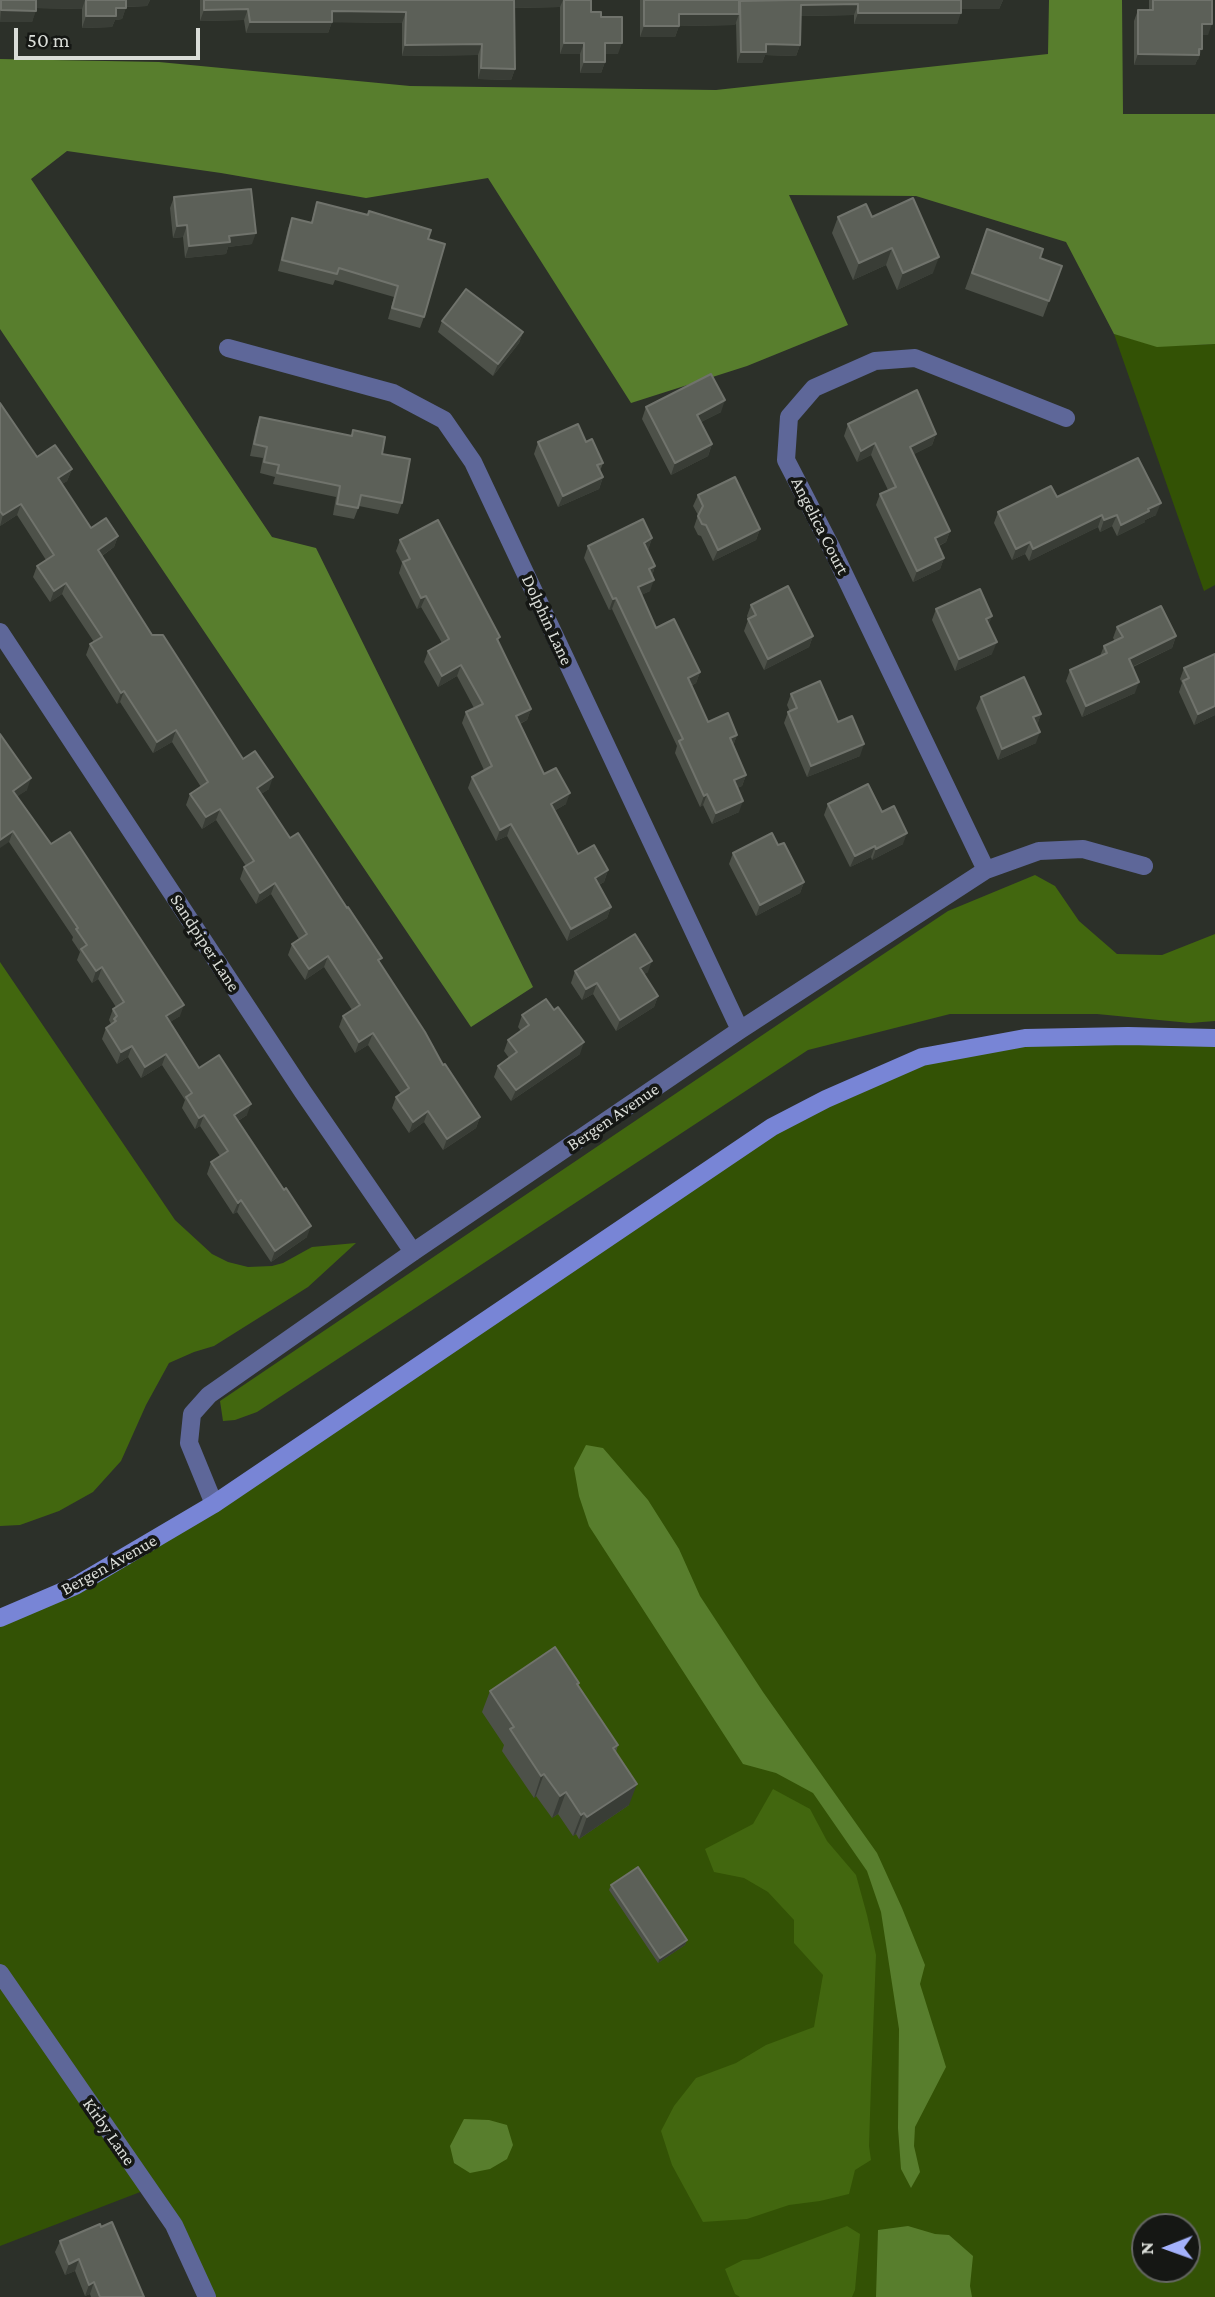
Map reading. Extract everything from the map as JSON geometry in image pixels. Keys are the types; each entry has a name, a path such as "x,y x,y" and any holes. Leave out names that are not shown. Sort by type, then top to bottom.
{"main road":[{"name":"Bergen Avenue","path":"0,1618 75,1586 214,1504 772,1127 826,1099 922,1057 1025,1038 1215,1038"}],"street":[{"name":"Dolphin Lane","path":"228,348 393,393 444,420 473,462 740,1030"},
{"name":"Angelica Court","path":"986,870 831,547 786,460 789,417 814,388 875,361 915,358 1066,418"},
{"name":"Sandpiper Lane","path":"0,632 413,1252"},
{"name":"Bergen Avenue","path":"214,1504 189,1443 192,1414 209,1395 413,1252 740,1030 986,870 1039,851 1083,849 1144,866"},
{"name":"Kirby Lane","path":"0,1973 173,2225 207,2297"}],"shaded area":[{"path":"1049,0 1122,0 1123,114 1215,114 1215,344 1157,347 1114,334 1066,242 916,196 789,195 848,325 747,366 631,403 488,178 366,198 221,173 67,151 31,179 272,537 316,548 533,987 471,1027 0,329 0,59 159,62 410,86 716,90 1048,54"},
{"path":"1114,334 1157,346 1215,344 1215,585 1204,591"},
{"path":"1035,875 1055,886 1079,921 1117,954 1162,955 1215,934 1215,1021 1190,1023 1097,1014 950,1014 808,1050 257,1412 235,1420 223,1421 220,1401 801,1009 948,911"},
{"path":"0,962 175,1220 212,1254 248,1267 272,1266 312,1247 356,1243 308,1287 214,1346 169,1363 146,1405 121,1461 93,1492 59,1511 20,1525 0,1526"},
{"path":"1025,1038 1215,1038 1215,2297 207,2297 148,2189 0,2246 0,1618 75,1586 772,1127 922,1057"},
{"path":"586,1445 603,1448 648,1500 679,1549 700,1596 763,1692 877,1853 902,1908 925,1965 920,1984 946,2067 915,2127 914,2146 920,2172 911,2188 901,2169 898,2128 899,2029 881,1912 867,1871 813,1793 776,1773 743,1764 589,1526 579,1496 574,1468"},
{"path":"773,1789 810,1809 827,1841 856,1875 867,1915 876,1955 869,2146 871,2160 855,2170 849,2194 789,2205 747,2219 703,2222 672,2165 661,2131 674,2106 696,2078 736,2063 766,2045 814,2027 823,1975 794,1943 794,1920 768,1892 744,1878 714,1872 705,1849 753,1824"},
{"path":"464,2119 489,2120 507,2125 513,2145 507,2159 490,2169 470,2173 454,2163 450,2146"},
{"path":"847,2226 860,2234 852,2297 740,2297 735,2294 725,2269 743,2260 759,2259"},
{"path":"908,2226 949,2235 973,2256 970,2286 972,2297 876,2297 878,2230"}],"building":[{"path":"1,0 36,0 36,11 1,10"},
{"path":"86,0 126,0 126,8 116,8 116,16 86,16"},
{"path":"204,0 514,0 515,69 481,68 482,44 405,45 406,12 332,11 332,22 250,22 248,9 204,10"},
{"path":"564,0 591,0 591,12 601,12 601,17 622,17 622,43 605,43 605,62 584,62 584,43 564,43"},
{"path":"644,0 739,0 739,14 679,14 679,26 644,26"},
{"path":"961,0 961,13 858,13 858,4 801,5 800,45 766,44 766,52 741,52 740,1"},
{"path":"1153,0 1212,0 1212,24 1202,24 1202,49 1199,49 1199,55 1138,54 1138,10 1153,10"},
{"path":"251,189 256,233 229,236 230,242 189,246 187,225 177,226 174,197"},
{"path":"913,198 939,257 903,273 892,248 859,263 838,217 866,204 872,217"},
{"path":"317,202 368,215 369,211 431,230 428,239 445,244 424,317 392,308 398,286 339,268 337,274 282,260 292,218 312,223"},
{"path":"987,229 1043,249 1040,258 1062,266 1049,301 972,273"},
{"path":"466,289 523,332 498,364 442,321"},
{"path":"711,374 725,400 697,415 712,444 675,463 646,407"},
{"path":"917,390 936,434 910,447 950,531 935,538 944,558 917,571 880,494 896,487 875,443 861,451 848,424"},
{"path":"0,403 37,457 55,445 72,469 58,478 91,528 106,518 118,536 98,550 152,635 163,635 243,759 255,751 273,777 257,788 290,838 298,833 382,958 378,960 443,1065 445,1064 480,1117 447,1139 428,1111 413,1122 396,1097 409,1088 373,1033 359,1042 343,1016 360,1005 328,956 309,969 292,944 307,934 275,883 260,893 244,867 254,861 220,809 206,817 190,794 208,782 176,730 157,742 124,691 121,693 90,644 102,637 66,583 54,591 37,566 54,555 21,504 3,515 0,511"},
{"path":"260,417 352,436 353,430 385,437 382,454 410,459 402,503 361,495 358,508 337,504 340,486 277,473 279,465 264,462 267,447 254,444"},
{"path":"578,424 586,442 592,439 603,463 597,465 603,477 563,496 538,442"},
{"path":"1138,458 1161,503 1121,525 1117,515 1104,520 1102,515 1033,549 1030,542 1016,549 998,512 1051,486 1057,497"},
{"path":"735,477 760,529 718,550 706,525 702,524 698,516 703,506 698,495"},
{"path":"643,519 652,538 644,543 655,566 649,569 654,580 638,587 656,628 674,619 700,672 688,678 708,722 728,713 737,735 730,738 746,775 734,780 743,801 716,813 707,794 704,796 679,741 683,739 616,598 613,599 588,546"},
{"path":"438,520 500,637 497,639 531,709 516,716 544,774 556,768 570,793 551,804 578,854 594,845 608,870 595,878 611,907 571,929 511,824 500,830 472,777 492,766 466,712 483,704 461,665 442,676 428,651 449,639 426,596 421,598 403,562 410,559 400,540"},
{"path":"788,586 813,636 768,659 748,619 756,615 751,605"},
{"path":"980,589 992,616 986,619 997,642 959,659 936,609"},
{"path":"1161,606 1176,636 1129,659 1139,682 1086,706 1070,670 1107,653 1104,646 1123,637 1117,627"},
{"path":"1215,654 1215,706 1198,714 1183,681 1189,678 1184,668"},
{"path":"1024,677 1041,714 1033,717 1040,732 1002,749 981,697"},
{"path":"820,681 838,722 852,716 864,744 811,766 788,712 797,708 791,694"},
{"path":"0,734 31,778 13,791 51,844 70,832 184,1005 166,1016 199,1068 219,1055 251,1104 234,1115 311,1226 275,1251 241,1200 238,1203 211,1162 228,1151 204,1115 199,1118 186,1097 192,1093 166,1054 145,1067 132,1046 121,1052 106,1028 116,1021 114,1019 117,1016 113,1009 124,1002 102,967 96,971 81,949 87,945 76,929 78,928 13,831 0,840"},
{"path":"868,784 882,812 894,806 907,833 855,856 828,804"},
{"path":"772,833 778,845 784,843 804,882 760,905 733,853"},
{"path":"635,934 652,961 640,968 658,996 620,1020 597,983 586,989 575,971"},
{"path":"546,999 554,1010 558,1007 584,1042 516,1090 498,1066 517,1052 508,1040 529,1025 522,1015"},
{"path":"555,1647 618,1745 613,1748 637,1784 587,1817 584,1813 581,1815 566,1792 560,1796 544,1774 541,1776 510,1729 514,1727 490,1691"},
{"path":"638,1867 687,1940 660,1958 611,1885"},
{"path":"112,2222 144,2297 100,2297 94,2282 89,2285 79,2259 69,2264 60,2241 100,2224 101,2227"}]}
